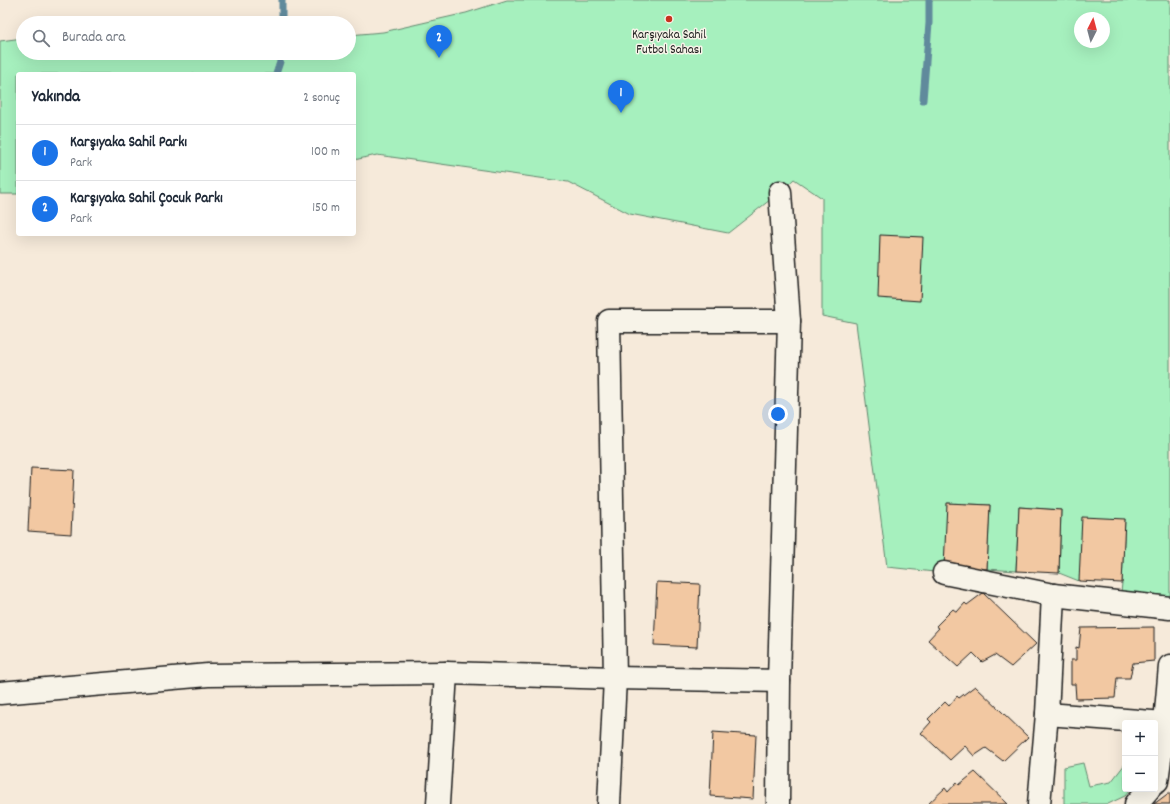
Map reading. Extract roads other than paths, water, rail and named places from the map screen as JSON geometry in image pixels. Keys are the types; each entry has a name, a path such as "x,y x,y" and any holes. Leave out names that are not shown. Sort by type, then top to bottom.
{"street":[{"path":"778,804 779,681 789,321 780,192"},
{"path":"609,804 615,678 609,321 789,321"},
{"path":"944,573 1053,595 1170,608"},
{"path":"1039,804 1053,595"},
{"path":"1158,773 1165,723 1170,666"},
{"path":"0,693 208,675 446,673 779,681"},
{"path":"438,804 446,673"},
{"path":"1046,714 1165,723"},
{"path":"1136,804 1146,792"}],"waterway":[{"path":"282,0 282,16"},
{"path":"923,100 929,23 929,0"},
{"path":"277,72 280,62"}],"place":[{"name":"Karşıyaka Sahil Futbol Sahası","path":"669,19"},
{"name":"Karşıyaka Sahil Çocuk Parkı","path":"439,58"},
{"name":"Karşıyaka Sahil Parkı","path":"621,113"}]}
